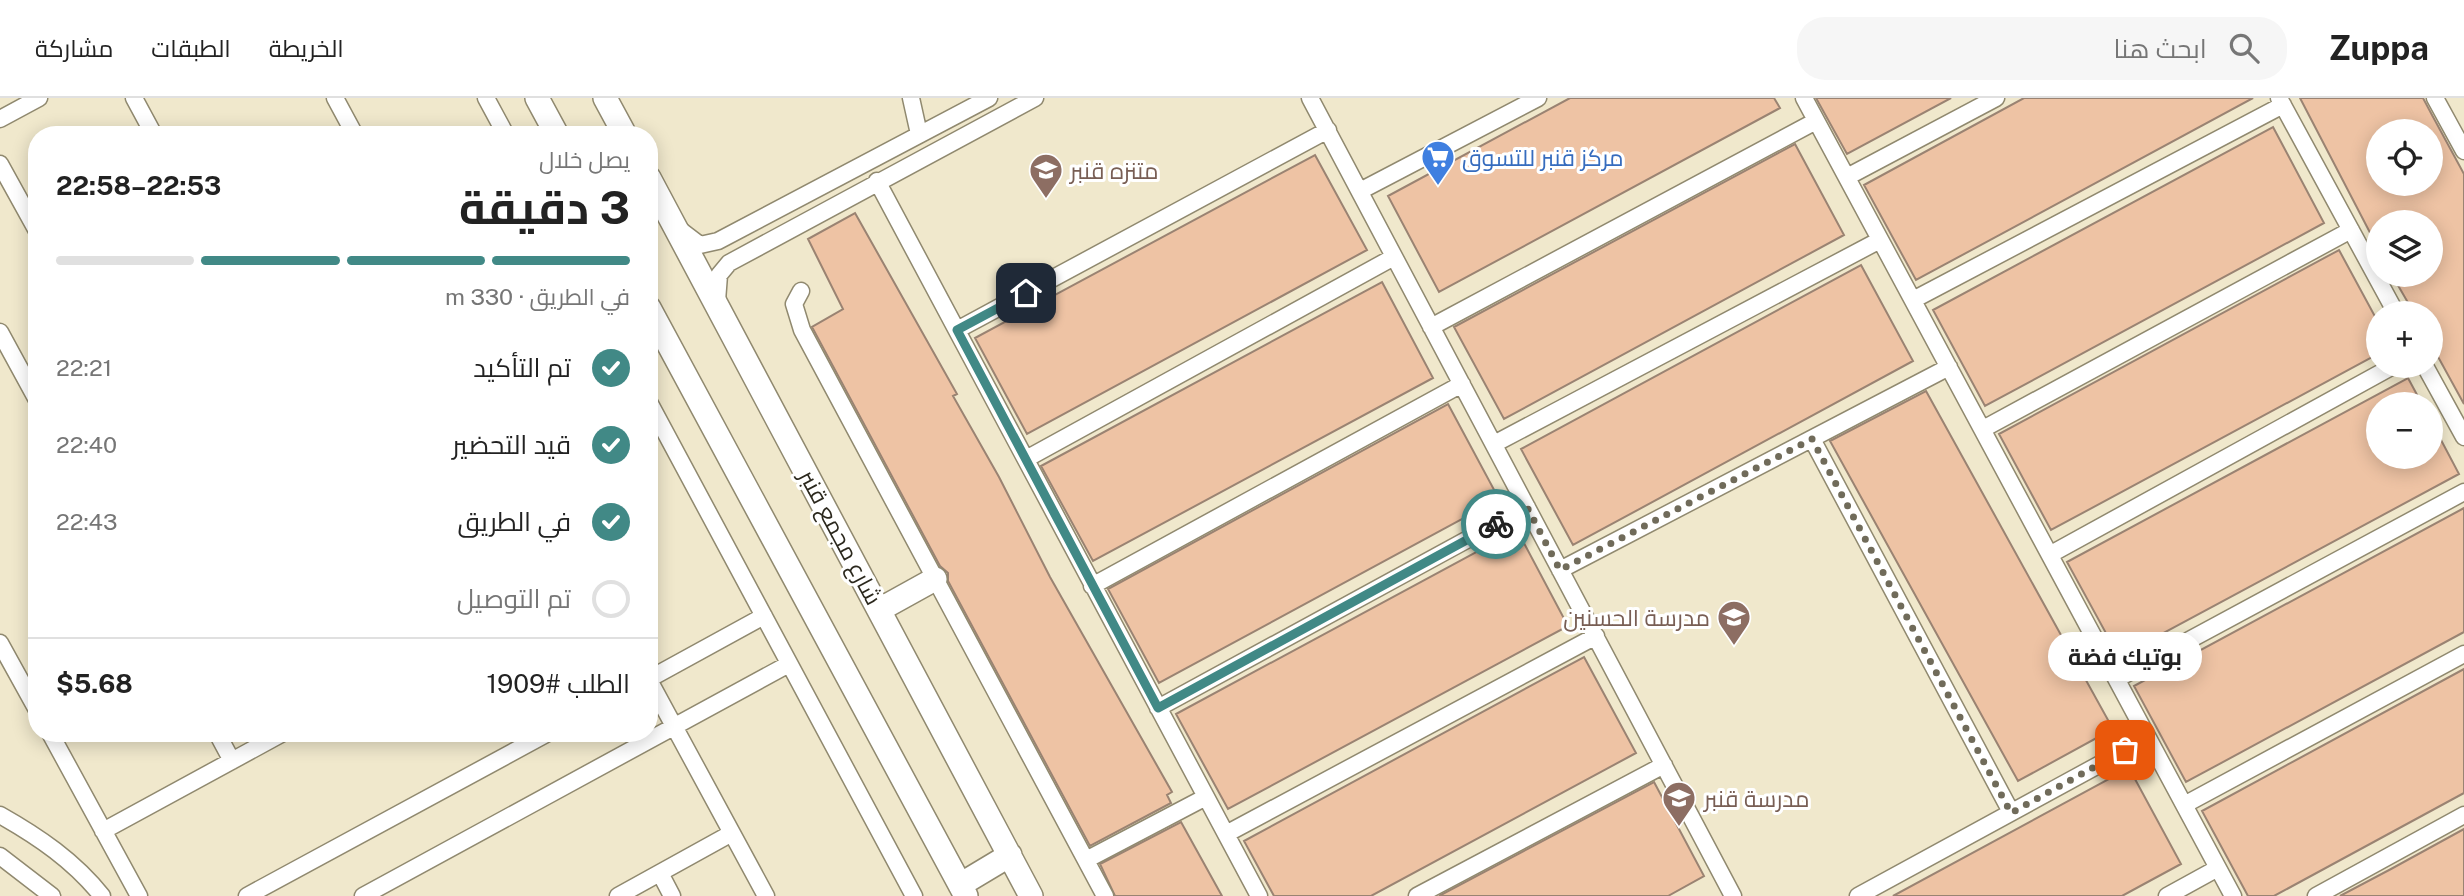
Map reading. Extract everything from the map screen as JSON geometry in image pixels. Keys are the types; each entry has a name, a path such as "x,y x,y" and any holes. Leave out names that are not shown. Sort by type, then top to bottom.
{"main road":[{"path":"537,98 552,126"},
{"path":"605,98 620,126"},
{"name":"شارع مجمع قنبر","path":"658,194 1031,896"},
{"path":"658,325 963,891 1010,855"},
{"path":"879,610 935,579"}],"street":[{"path":"0,119 39,98"},
{"path":"134,98 149,126"},
{"path":"335,98 350,126"},
{"path":"486,98 501,126"},
{"path":"911,98 919,134"},
{"path":"674,223 700,245 718,241 989,98 999,117"},
{"path":"718,307 716,289 719,275 729,263 1035,98"},
{"path":"1310,98 1664,765 1727,894"},
{"path":"1360,191 1538,98"},
{"path":"1804,98 2233,896"},
{"path":"1847,177 1996,98"},
{"path":"2435,98 2464,151"},
{"path":"1913,300 2281,102 2389,301"},
{"path":"1431,327 1816,121"},
{"path":"957,330 1328,130"},
{"path":"0,164 28,215"},
{"path":"877,181 1259,896"},
{"path":"1983,429 2351,230"},
{"path":"1494,444 1880,240"},
{"path":"1026,459 1394,257"},
{"path":"801,291 794,304 802,330 1105,896"},
{"path":"0,332 28,383"},
{"path":"1560,570 1948,367"},
{"path":"2051,554 2371,378"},
{"path":"2432,378 2464,437"},
{"path":"1092,586 1462,384"},
{"path":"658,420 914,896"},
{"path":"1812,439 2011,813"},
{"path":"2117,679 2464,492"},
{"path":"1158,708 1527,507"},
{"path":"658,674 764,617"},
{"path":"1226,834 1596,636"},
{"path":"0,643 28,694"},
{"path":"2184,805 2464,654"},
{"path":"658,735 789,664"},
{"path":"658,696 766,896"},
{"path":"1858,896 2148,738"},
{"path":"55,742 139,896"},
{"path":"222,742 232,761"},
{"path":"103,831 267,742"},
{"path":"247,896 531,742"},
{"path":"363,896 645,742"},
{"path":"1417,896 1664,765"},
{"path":"1086,860 1206,797"},
{"path":"0,815 40,838 88,879 102,896"},
{"path":"2316,896 2464,815"},
{"path":"618,896 732,833"},
{"path":"0,856 52,896"},
{"path":"2167,896 2218,868"},
{"path":"660,873 672,896"}],"building":[{"path":"1570,98 1774,98 1780,108 1439,292 1388,196"},
{"path":"1816,98 1951,98 1847,154"},
{"path":"2024,98 2253,98 1916,280 1864,185"},
{"path":"2300,98 2423,98 2434,119 2366,119 2366,196 2443,196 2443,135 2464,174 2464,404 2443,366 2443,301 2407,301 2399,287 2443,287 2443,210 2366,210 2366,225"},
{"path":"2273,127 2324,223 1985,406 1933,310"},
{"path":"1795,144 1844,235 1504,419 1454,327"},
{"path":"1315,155 1367,250 1027,434 975,338"},
{"path":"855,213 957,394 953,396 999,477 1050,577 1172,792 1167,795 1171,803 1090,846 948,581 948,573 940,566 812,327 843,309 808,239"},
{"path":"2339,250 2367,301 2366,360 2051,530 1999,434"},
{"path":"1861,265 1913,361 1573,545 1521,449"},
{"path":"1382,282 1433,378 1093,561 1041,466"},
{"path":"2408,378 2416,392 2382,392"},
{"path":"1926,391 2113,729 2018,781 1830,441"},
{"path":"2366,401 2366,469 2443,469 2443,444 2459,474 2119,657 2067,562"},
{"path":"1448,404 1499,499 1159,683 1108,589"},
{"path":"2464,508 2464,632 2186,782 2134,686"},
{"path":"1517,530 1568,626 1228,809 1176,714"},
{"path":"1584,657 1636,753 1371,896 1274,896 1244,841"},
{"path":"2464,669 2464,793 2274,896 2248,896 2202,811"},
{"path":"2129,768 2181,864 2122,896 1893,896"},
{"path":"1654,782 1704,876 1668,896 1439,896"},
{"path":"1181,822 1222,896 1115,896 1100,864"},
{"path":"2464,829 2464,896 2340,896 2391,869"}],"way so far":[{"path":"1496,524 1527,507 1560,570 1812,439 2011,813 2125,750"}],"place":[{"name":"مركز قنبر للتسوق","path":"1438,187"},
{"name":"متنزه قنبر","path":"1046,200"},
{"name":"مدرسة الحسنين","path":"1734,647"},
{"name":"بوتيك فضة","path":"2125,750"},
{"name":"مدرسة قنبر","path":"1679,828"}],"route":[{"path":"1026,293 957,330 1158,708 1496,524"}]}
